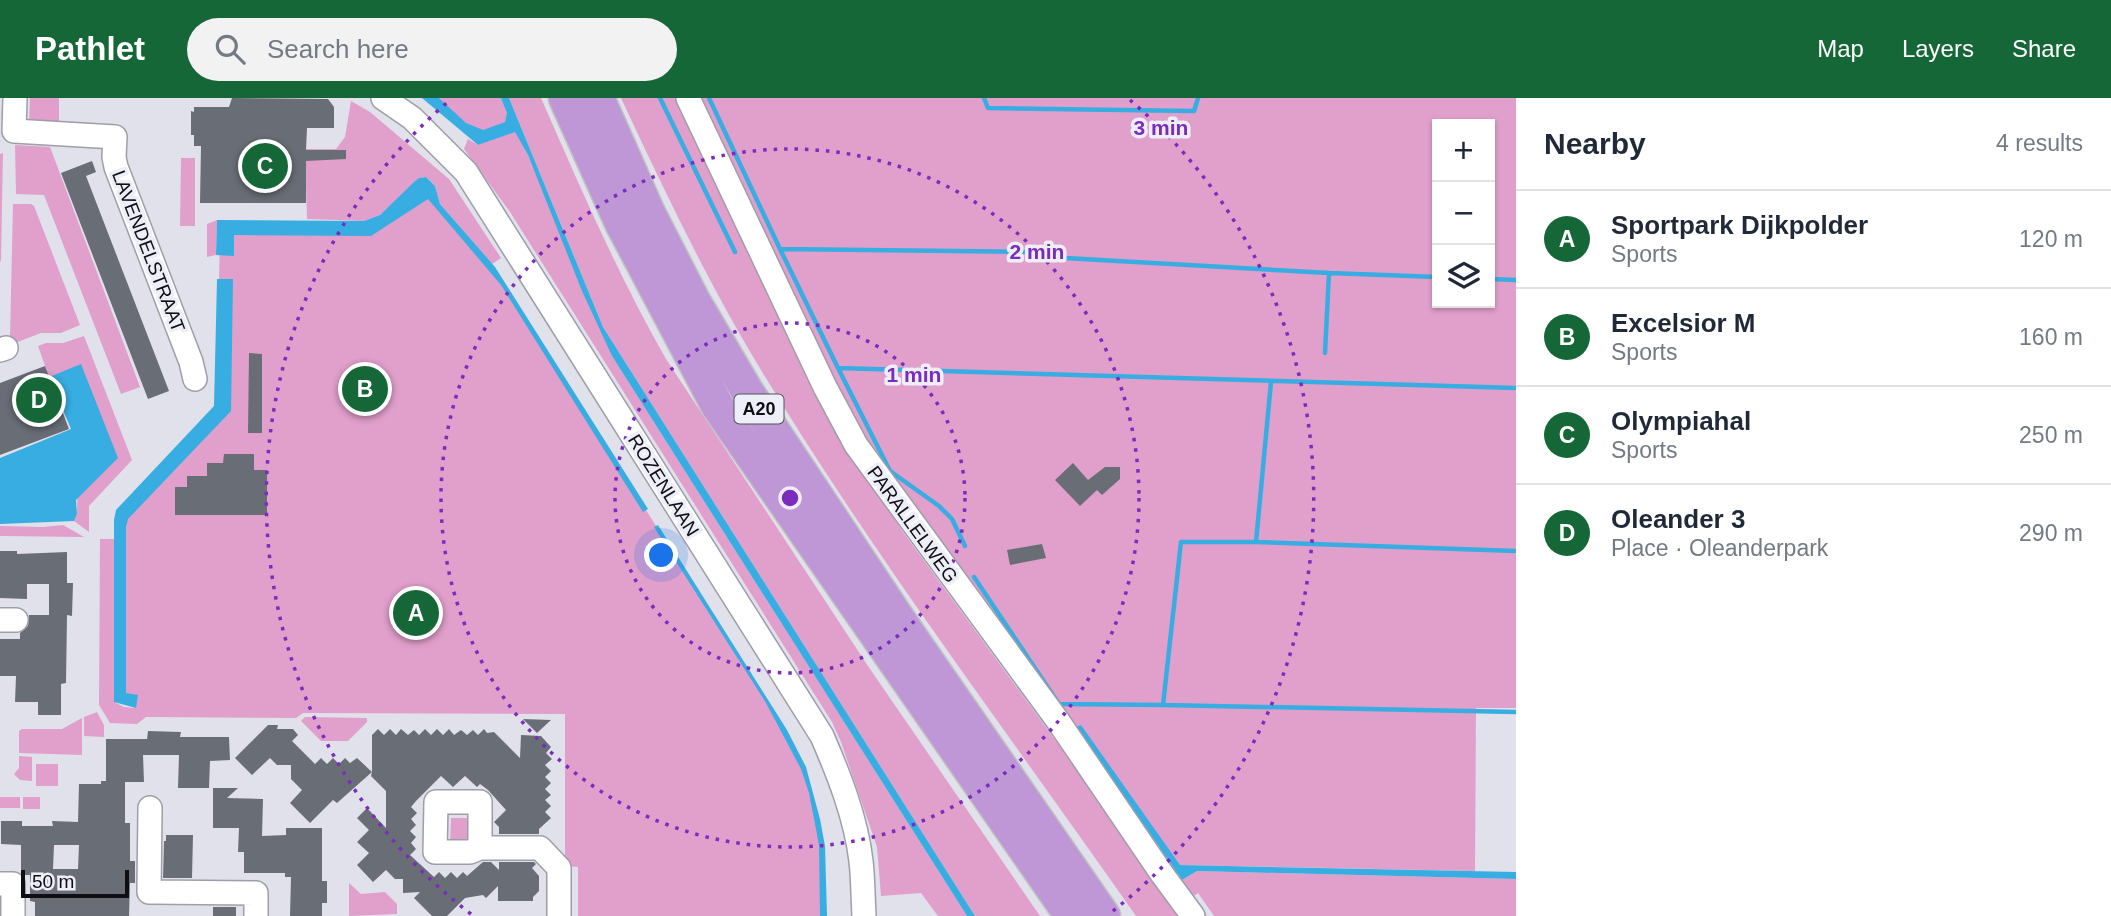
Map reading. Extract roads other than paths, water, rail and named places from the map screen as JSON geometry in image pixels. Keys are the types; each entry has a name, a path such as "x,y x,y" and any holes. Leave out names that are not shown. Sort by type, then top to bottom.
{"highway":[{"name":"A20","path":"565,98 621,223 718,407 1071,916"},
{"name":"A20","path":"598,98 654,224 694,301 747,391 898,618 1104,916"}],"street":[{"name":"LAVENDELSTRAAT","path":"15,98 14,131 115,137 116,167 187,351 195,379"},
{"name":"ROZENLAAN","path":"383,98 412,118 466,172 822,736 835,766 854,828 861,861 864,916"},
{"name":"PARALLELWEG","path":"688,98 825,387 856,445 1058,720 1193,916"},
{"path":"150,808 149,892 256,893 256,916"},
{"path":"480,848 540,848 559,868 559,916"},
{"path":"0,884 13,884 13,916"}],"water":[{"path":"422,98 439,98 466,123 483,130 505,122 507,113 501,98 509,98 603,327 975,916 967,916 612,356 582,291 528,155 515,132 478,145"},
{"path":"426,177 435,186 440,204 495,267 648,509 643,512 501,285 428,199 371,236 234,235 234,256 216,255 217,220 364,221 380,215 414,182"},
{"path":"217,279 233,279 231,411 128,519 126,527 126,693 138,695 136,708 114,702 114,520 116,510 214,406"},
{"path":"81,364 118,458 76,500 77,514 74,521 0,524 0,458 71,429 49,377"},
{"path":"658,525 787,730 806,767 825,846 827,916 820,916 819,845 809,793 801,769 766,703 654,527"},
{"path":"1081,725 1180,865 1516,872 1516,879 1197,871 1182,880 1076,727"}],"waterway":[{"path":"660,98 735,252"},
{"path":"709,98 780,249"},
{"path":"984,98 988,108 1194,111 1198,98"},
{"path":"1329,273 1065,258 1037,252 780,249 838,368 1516,388"},
{"path":"1325,353 1329,273 1432,277"},
{"path":"1495,279 1516,280"},
{"path":"838,368 890,471 939,506 952,519 965,546"},
{"path":"1271,382 1256,542 1516,551"},
{"path":"974,577 1059,704 1163,705 1181,542 1256,542"},
{"path":"1163,705 1516,712"}],"place":[{"name":"Olympiahal","path":"265,166"},
{"name":"Excelsior M","path":"365,389"},
{"name":"Oleander 3","path":"39,400"},
{"name":"Sportpark Dijkpolder","path":"416,613"}]}
